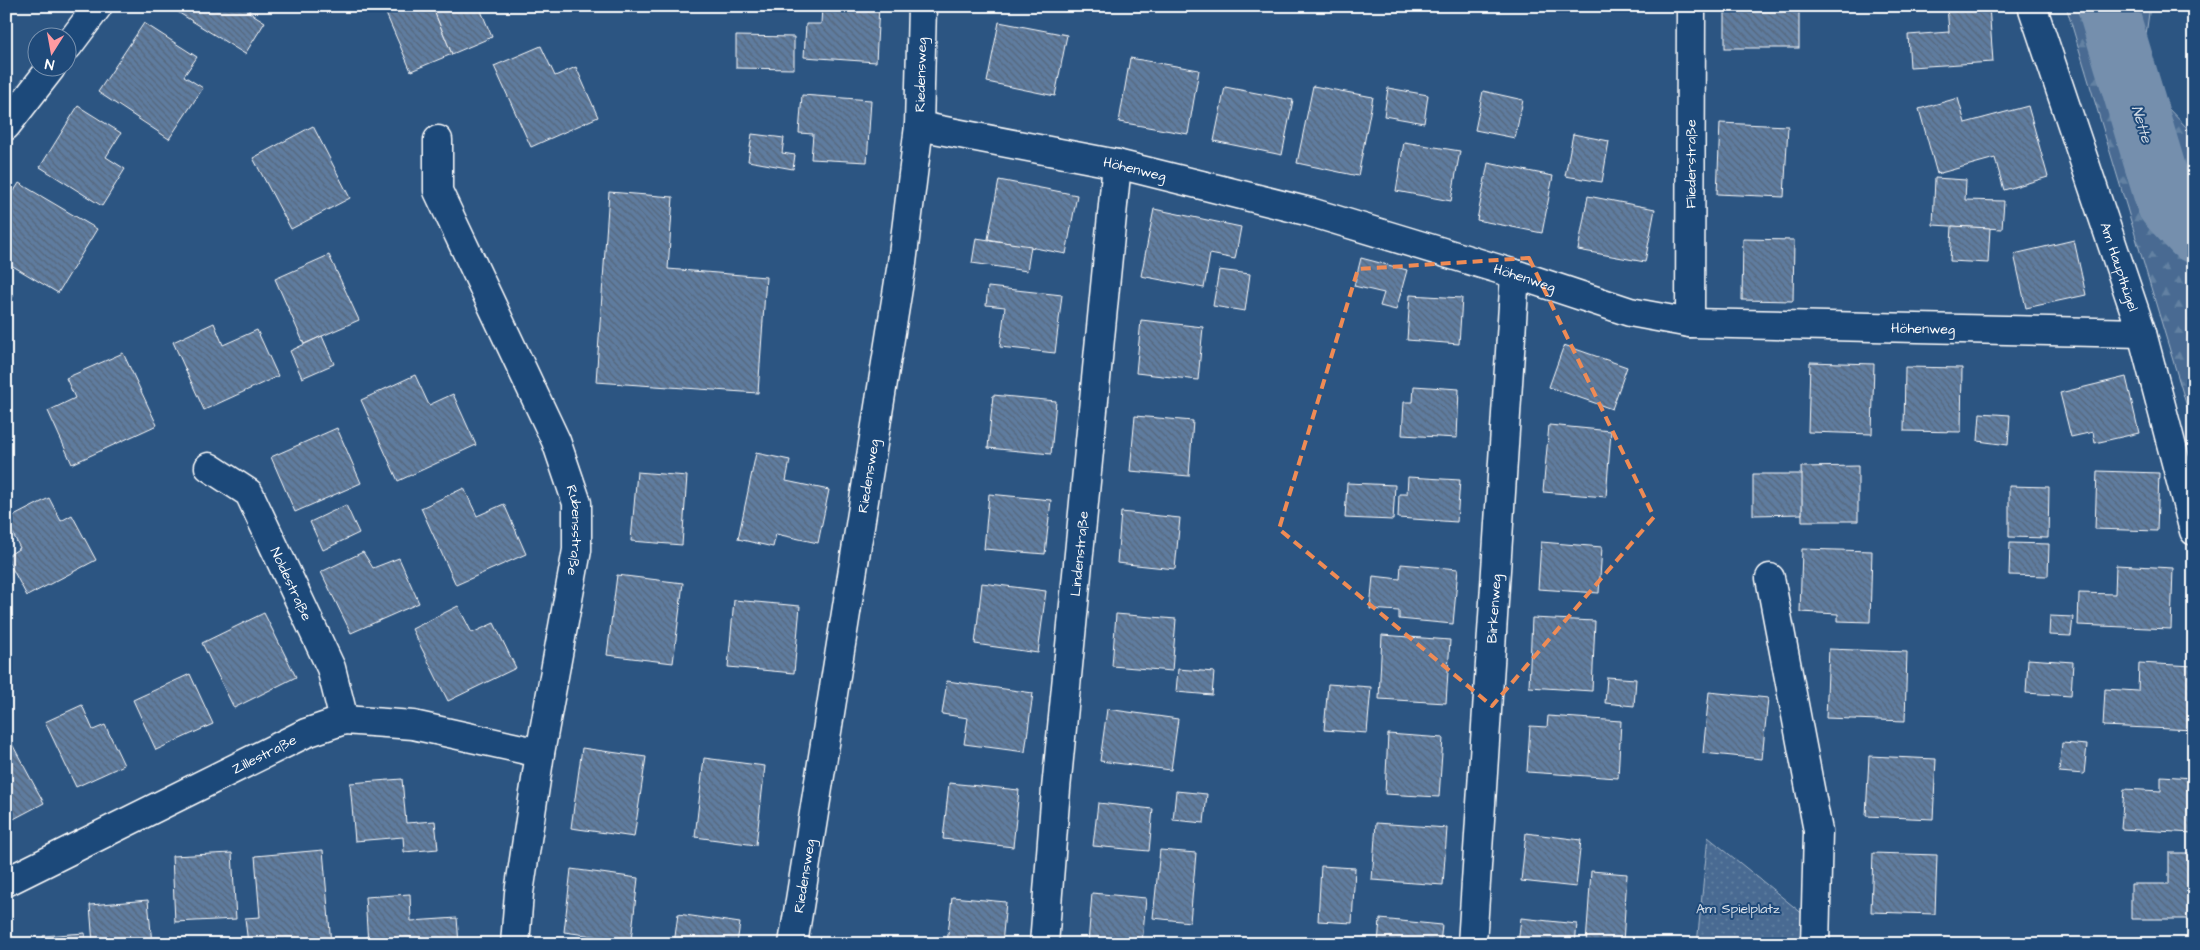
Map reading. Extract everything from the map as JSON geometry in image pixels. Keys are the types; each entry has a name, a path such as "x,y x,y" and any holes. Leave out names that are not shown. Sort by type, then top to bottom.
{"street":[{"path":"78,33 98,6"},
{"name":"Riedensweg","path":"793,944 900,273 919,126 922,6"},
{"name":"Fliederstraße","path":"1690,323 1691,6"},
{"name":"Am Haupthügel","path":"2032,6 2142,333 2194,532"},
{"path":"6,126 43,78"},
{"name":"Höhenweg","path":"919,126 1117,164 1310,212 1515,274 1630,312 1690,323 2142,333"},
{"name":"Rubensstraße","path":"438,140 438,191 556,441 577,503 577,550 540,753 519,893 515,944"},
{"name":"Lindenstraße","path":"1044,944 1056,788 1117,164"},
{"name":"Birkenweg","path":"1472,944 1515,274"},
{"name":"Noldestraße","path":"209,467 249,493 331,668 344,720"},
{"path":"1770,578 1818,831 1815,944"},
{"name":"Zillestraße","path":"6,882 306,733 344,720 413,725 540,753"}],"highlighted area":[{"path":"1529,258 1654,517 1492,706 1279,529 1358,269"}],"green space":[{"path":"2066,6 2150,6 2145,42 2164,104 2194,133 2194,430"},
{"name":"Am Spielplatz","path":"1708,837 1804,915 1803,944 1697,944"}],"building":[{"path":"168,6 252,6 249,12 265,22 245,54"},
{"path":"391,6 432,6 452,54 411,71 384,9"},
{"path":"432,6 479,6 492,37 452,54"},
{"path":"622,6 634,6 632,10"},
{"path":"822,6 879,6 876,62 804,57 806,24 821,24"},
{"path":"1725,6 1799,6 1799,48 1725,48"},
{"path":"1947,6 1989,6 1993,62 1910,67 1908,35 1949,32"},
{"path":"999,22 1067,35 1055,96 987,82"},
{"path":"144,23 197,57 184,76 203,88 169,139 98,92"},
{"path":"736,36 794,37 794,69 736,68"},
{"path":"541,46 555,76 576,67 598,117 531,147 494,66"},
{"path":"1130,58 1199,70 1188,134 1119,122"},
{"path":"1313,86 1373,97 1358,176 1297,163"},
{"path":"1225,87 1293,100 1282,155 1214,141"},
{"path":"1388,88 1428,95 1424,123 1384,116"},
{"path":"1483,91 1523,100 1515,138 1475,130"},
{"path":"802,95 871,100 867,162 811,159 813,134 799,133"},
{"path":"1958,98 1965,123 2028,106 2048,177 2004,190 1995,158 1937,174 1919,109"},
{"path":"78,106 121,133 106,157 125,169 102,206 40,167"},
{"path":"1720,123 1788,126 1784,197 1717,194"},
{"path":"313,126 350,198 291,229 253,158"},
{"path":"752,134 784,138 782,153 795,155 793,169 748,161"},
{"path":"1573,134 1609,141 1602,182 1565,176"},
{"path":"1404,142 1460,151 1451,201 1396,191"},
{"path":"1488,163 1553,176 1542,233 1477,220"},
{"path":"1935,178 1966,180 1965,200 2004,201 2002,229 1933,225"},
{"path":"999,180 1077,195 1066,254 988,239"},
{"path":"19,183 97,229 58,293 6,262 6,204"},
{"path":"609,192 673,197 668,269 766,277 758,393 596,382"},
{"path":"1588,196 1655,209 1645,262 1578,250"},
{"path":"1154,209 1241,227 1235,259 1210,254 1204,288 1141,276"},
{"path":"1952,226 1990,228 1988,263 1950,261"},
{"path":"976,238 1031,246 1027,271 972,263"},
{"path":"1743,239 1794,240 1793,301 1742,300"},
{"path":"2074,240 2086,295 2026,308 2014,254"},
{"path":"329,255 359,320 304,344 275,279"},
{"path":"1361,258 1407,270 1396,310 1380,306 1384,293 1354,286"},
{"path":"1219,270 1250,274 1245,311 1213,306"},
{"path":"988,287 1062,295 1055,353 1000,347 1005,307 986,305"},
{"path":"6,291 14,295 6,308"},
{"path":"1410,295 1462,298 1459,344 1407,340"},
{"path":"1141,320 1203,327 1198,380 1136,373"},
{"path":"214,323 223,345 257,330 278,376 204,410 173,342"},
{"path":"322,336 334,364 302,378 290,351"},
{"path":"1564,345 1627,367 1612,409 1549,387"},
{"path":"123,353 157,425 72,464 48,411 75,398 66,378"},
{"path":"1810,362 1874,364 1872,434 1808,432"},
{"path":"1905,367 1962,368 1961,432 1904,431"},
{"path":"415,375 429,405 453,394 476,445 398,481 361,400"},
{"path":"2126,377 2139,433 2095,443 2093,432 2071,437 2060,393"},
{"path":"1414,386 1459,389 1457,438 1402,435 1404,402 1413,402"},
{"path":"993,395 1056,401 1051,454 988,448"},
{"path":"1980,413 2010,415 2008,445 1978,441"},
{"path":"1135,416 1193,421 1189,476 1130,471"},
{"path":"1549,425 1611,431 1606,497 1543,492"},
{"path":"337,428 361,483 295,512 271,457"},
{"path":"756,453 790,460 786,481 829,490 818,543 776,534 773,547 738,539"},
{"path":"1858,466 1858,521 1802,521 1801,467"},
{"path":"2097,471 2159,473 2157,531 2095,529"},
{"path":"637,472 687,476 682,545 631,541"},
{"path":"1753,474 1802,474 1802,514 1753,515"},
{"path":"1408,477 1460,480 1457,522 1398,518 1399,494 1407,494"},
{"path":"1347,483 1395,485 1393,520 1345,518"},
{"path":"2009,486 2049,487 2048,538 2009,537"},
{"path":"464,488 477,516 504,504 526,554 456,585 421,508"},
{"path":"989,494 1051,500 1045,554 984,549"},
{"path":"49,498 61,521 72,515 96,560 27,596 6,557 20,548 6,520"},
{"path":"346,505 359,533 323,550 310,522"},
{"path":"1121,512 1180,518 1175,569 1117,563"},
{"path":"1541,542 1602,547 1599,593 1538,589"},
{"path":"2010,543 2049,544 2048,576 2009,575"},
{"path":"1802,549 1872,551 1870,622 1838,621 1838,614 1800,612"},
{"path":"363,552 373,568 399,558 419,603 351,633 321,572"},
{"path":"1401,564 1458,569 1453,624 1399,619 1399,611 1370,609 1373,576 1400,579"},
{"path":"2116,565 2173,568 2171,629 2078,625 2079,593 2115,594"},
{"path":"617,575 683,583 673,663 607,655"},
{"path":"982,583 1046,591 1038,653 975,644"},
{"path":"734,600 800,606 794,673 728,667"},
{"path":"458,606 472,633 494,623 516,668 448,701 412,629"},
{"path":"264,613 296,677 234,708 202,643"},
{"path":"1116,614 1176,619 1172,671 1112,666"},
{"path":"2050,616 2073,617 2071,636 2049,635"},
{"path":"1532,618 1595,621 1592,691 1529,687"},
{"path":"1382,635 1450,640 1446,703 1379,699"},
{"path":"1829,649 1907,652 1905,721 1826,718"},
{"path":"2028,659 2073,662 2071,696 2026,693"},
{"path":"2139,663 2194,666 2194,730 2103,726 2105,689 2138,691"},
{"path":"1178,669 1214,672 1212,695 1176,692"},
{"path":"190,674 213,724 156,750 133,700"},
{"path":"1607,677 1636,679 1634,706 1605,703"},
{"path":"947,681 1033,693 1025,752 964,744 968,718 942,714"},
{"path":"1328,684 1371,687 1367,733 1324,730"},
{"path":"1709,692 1768,698 1762,759 1703,753"},
{"path":"82,705 93,730 105,725 124,765 76,787 45,722"},
{"path":"1107,709 1178,719 1171,770 1100,761"},
{"path":"1548,716 1621,721 1618,778 1527,772 1530,726 1547,727"},
{"path":"6,733 44,803 6,823"},
{"path":"1388,734 1443,738 1439,797 1385,794"},
{"path":"2062,743 2087,745 2084,774 2059,772"},
{"path":"582,748 646,757 634,837 571,828"},
{"path":"1869,756 1936,759 1933,819 1866,816"},
{"path":"704,758 765,766 756,845 695,837"},
{"path":"2161,776 2194,778 2194,833 2121,829 2124,789 2161,791"},
{"path":"402,779 406,823 435,821 438,849 404,852 403,837 355,841 350,783"},
{"path":"949,783 1019,790 1013,847 943,839"},
{"path":"1176,791 1207,794 1204,823 1173,820"},
{"path":"1098,803 1153,809 1149,851 1093,846"},
{"path":"1376,823 1447,828 1443,885 1372,880"},
{"path":"1526,833 1581,840 1576,887 1521,881"},
{"path":"323,850 331,944 248,944 245,918 260,917 255,856"},
{"path":"1160,850 1196,853 1190,922 1153,918"},
{"path":"232,853 236,919 175,922 172,856"},
{"path":"1873,853 1937,855 1935,914 1871,912"},
{"path":"2169,853 2194,853 2194,919 2131,919 2131,884 2169,884"},
{"path":"1321,866 1355,868 1352,923 1318,921"},
{"path":"571,869 638,878 631,941 564,932"},
{"path":"1591,871 1627,874 1623,944 1586,944"},
{"path":"1092,893 1146,898 1142,944 1088,944"},
{"path":"410,894 411,921 457,918 459,944 368,944 365,897"},
{"path":"952,897 1006,902 1002,944 947,944"},
{"path":"148,900 152,944 93,944 90,905"},
{"path":"678,914 740,923 737,944 674,944"},
{"path":"1521,918 1577,924 1575,944 1518,944"},
{"path":"1380,919 1442,925 1440,944 1378,944"},
{"path":"85,933 86,944 43,944 43,936"}],"waterway":[{"name":"Nette","path":"2107,6 2166,203 2194,233"}]}
